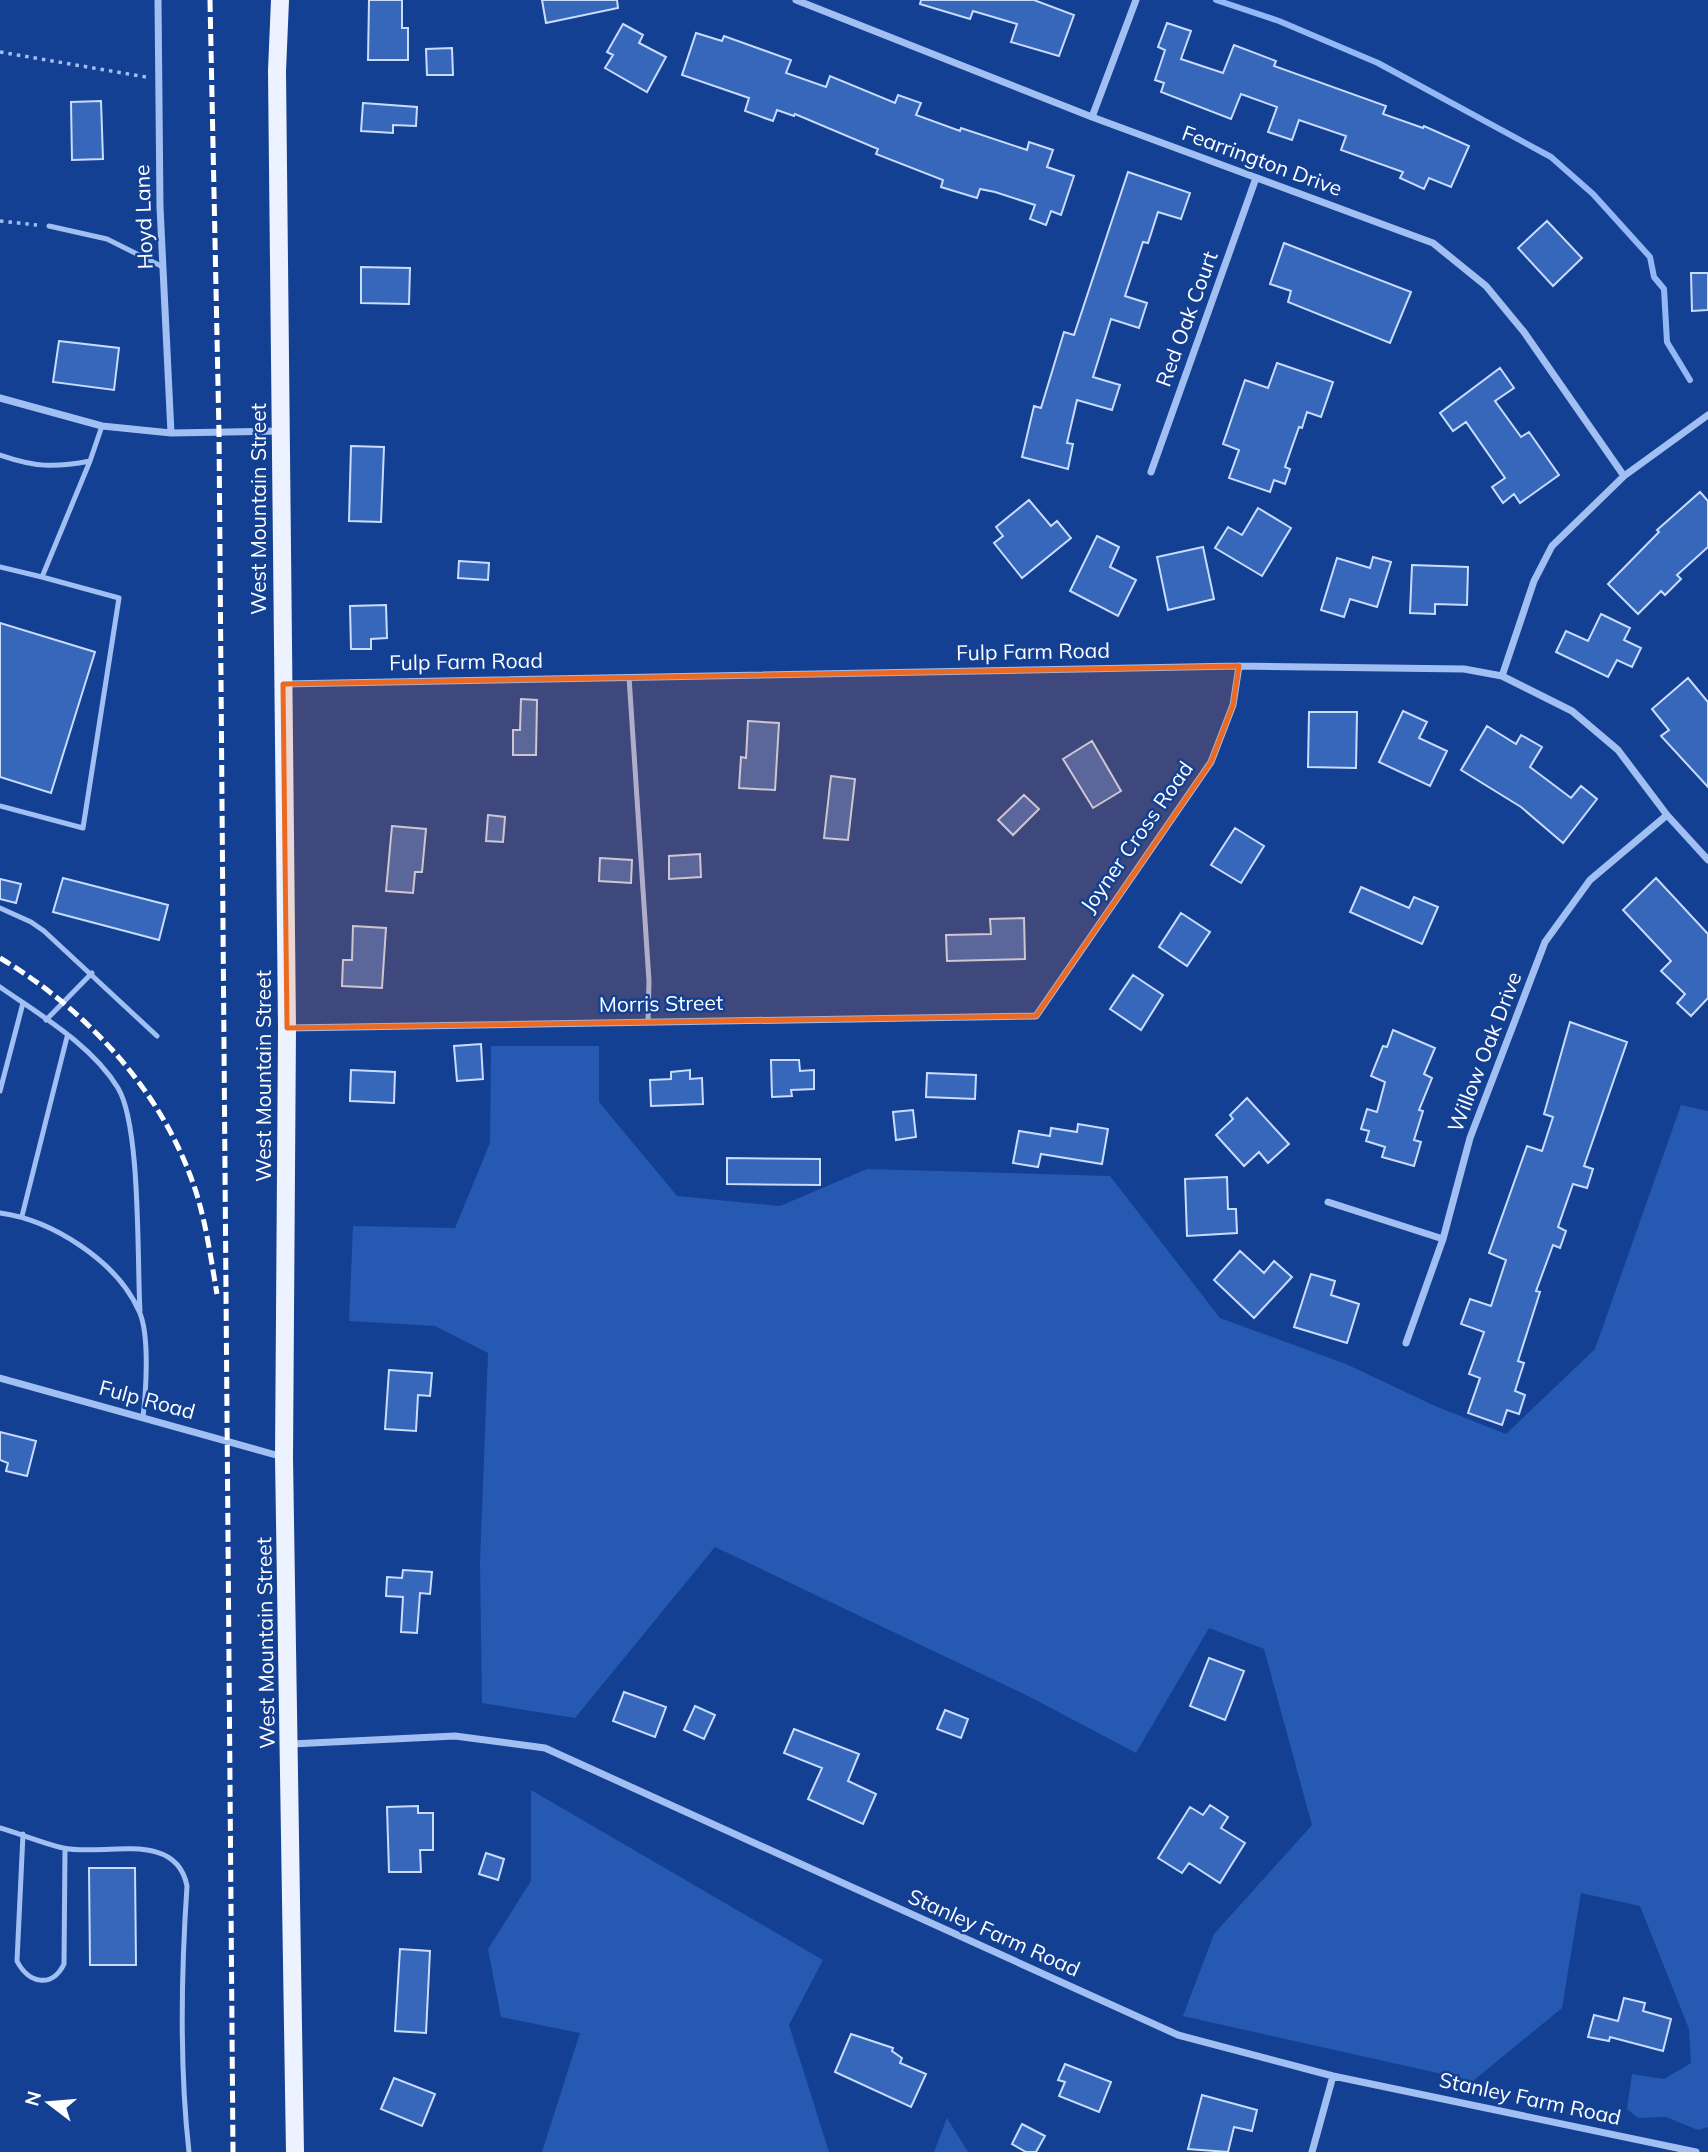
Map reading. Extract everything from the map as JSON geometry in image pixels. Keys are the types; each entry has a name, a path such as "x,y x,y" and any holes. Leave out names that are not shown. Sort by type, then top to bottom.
{"main road":[{"name":"West Mountain Street","path":"280,0 287,1028 284,1458 296,2152"}],"street":[{"name":"Hoyd Lane","path":"158,0 163,267 171,433"},
{"name":"Fearrington Drive","path":"796,0 1092,117 1433,243 1486,286 1524,332 1625,476"},
{"path":"1092,117 1136,0"},
{"name":"Red Oak Court","path":"1152,472 1256,178"},
{"path":"0,398 102,426 171,433 281,430"},
{"path":"1502,676 1534,581 1552,546 1625,476 1708,415"},
{"name":"Fulp Farm Road","path":"283,684 1239,666 1464,669 1502,676 1572,711 1618,750 1667,815 1708,860"},
{"name":"Joyner Cross Road","path":"1036,1016 1211,762 1233,705 1239,666"},
{"name":"Willow Oak Drive","path":"1406,1343 1443,1238 1470,1138 1545,942 1590,880 1667,815"},
{"name":"Morris Street","path":"287,1028 1036,1016"},
{"path":"1328,1202 1443,1238"},
{"name":"Fulp Road","path":"0,1378 284,1458"},
{"name":"Stanley Farm Road","path":"291,1744 455,1736 545,1748 1178,2035 1333,2076 1691,2151"},
{"path":"1312,2152 1333,2076"}],"lane":[{"path":"50,226 107,239 163,267"},
{"path":"42,577 102,426"},
{"path":"0,455 34,466 62,467 90,461"},
{"path":"0,567 119,598 83,828 0,806"},
{"path":"629,677 649,981 648,1022"},
{"path":"0,908 32,922 92,973 158,1036"},
{"path":"46,1020 92,973"},
{"path":"0,986 94,1058 118,1088 130,1120 140,1311 148,1378 143,1417"},
{"path":"0,1091 23,1003"},
{"path":"22,1216 67,1037"},
{"path":"0,1213 22,1216 58,1230 106,1265 140,1311"},
{"path":"0,1828 65,1849 152,1851 169,1857 184,1872 187,1886 180,2007 183,2102 188,2152"},
{"path":"23,1834 17,1961 24,1975 35,1979 48,1981 59,1975 64,1964 65,1849"}],"path":[{"path":"0,52 158,79"},
{"path":"0,221 50,226"}],"highlighted area":[{"path":"1239,666 1233,705 1211,762 1036,1016 287,1028 283,684"}],"shaded area":[{"path":"491,1046 599,1046 599,1102 677,1196 780,1206 867,1169 1110,1176 1220,1318 1346,1364 1435,1406 1506,1434 1595,1349 1681,1105 1708,1111 1708,2127 1698,2130 1666,2117 1638,2118 1627,2109 1632,2074 1664,2079 1691,2063 1689,2029 1640,1906 1581,1893 1562,2008 1473,2081 1183,2016 1214,1934 1312,1825 1264,1649 1209,1628 1136,1753 1030,1697 715,1547 575,1718 482,1703 480,1563 488,1353 435,1326 349,1321 353,1226 455,1228 490,1143"},
{"path":"531,1790 823,1960 789,2025 829,2152 542,2152 580,2033 501,2017 488,1949 531,1881"},
{"path":"947,2118 968,2152 934,2152"}],"building":[{"path":"369,0 402,0 402,28 408,28 408,60 368,60"},
{"path":"542,0 617,0 618,8 546,23"},
{"path":"921,0 1034,0 1074,15 1059,56 1011,42 1017,24 973,11 970,19 920,4"},
{"path":"1167,23 1191,31 1181,59 1223,73 1234,45 1276,61 1274,66 1386,106 1383,114 1423,128 1424,126 1469,146 1451,187 1429,178 1424,189 1400,178 1403,172 1341,150 1346,136 1299,120 1292,140 1268,132 1277,107 1241,94 1231,119 1161,92 1164,83 1155,80 1165,50 1158,47"},
{"path":"623,24 643,35 639,43 666,57 647,92 605,68 613,55 607,52"},
{"path":"696,33 722,41 724,36 791,60 786,73 826,87 830,76 895,103 898,95 921,103 916,115 960,131 961,128 1027,150 1029,142 1053,150 1047,167 1074,176 1061,215 1051,211 1046,225 1030,219 1035,205 980,189 977,198 941,187 943,180 876,154 878,149 795,114 794,116 777,110 773,121 745,111 749,98 682,75"},
{"path":"452,48 453,75 427,75 426,49"},
{"path":"101,101 103,159 72,160 71,102"},
{"path":"363,103 417,107 416,126 393,125 393,133 361,131"},
{"path":"1128,172 1190,193 1181,219 1158,212 1148,243 1143,242 1125,296 1147,303 1139,328 1111,319 1093,377 1120,385 1112,410 1077,400 1067,443 1073,444 1068,469 1022,457 1034,406 1041,408 1064,332 1074,335"},
{"path":"1547,221 1582,258 1553,286 1518,248"},
{"path":"1284,243 1411,292 1390,343 1288,302 1291,291 1270,284"},
{"path":"361,267 410,268 409,304 361,303"},
{"path":"1691,273 1708,273 1708,310 1692,311"},
{"path":"59,341 119,348 114,390 53,382"},
{"path":"1277,363 1333,382 1321,417 1307,412 1302,428 1299,427 1285,467 1290,469 1285,484 1274,480 1270,492 1229,478 1239,450 1223,444 1245,380 1268,388"},
{"path":"1500,368 1514,388 1495,401 1521,437 1529,432 1559,475 1520,503 1514,494 1503,503 1492,487 1505,478 1466,422 1453,431 1440,413"},
{"path":"351,446 384,447 381,522 349,521"},
{"path":"1700,492 1708,501 1708,547 1677,575 1681,579 1665,595 1661,591 1638,614 1608,584 1659,532 1657,530"},
{"path":"1029,500 1051,526 1057,521 1071,538 1022,578 994,543 1003,536 996,527"},
{"path":"1258,508 1291,528 1262,576 1215,548 1228,527 1242,535"},
{"path":"1097,536 1119,547 1110,567 1136,580 1118,616 1070,591"},
{"path":"1203,547 1214,599 1168,610 1157,557"},
{"path":"1373,557 1391,562 1377,607 1350,599 1344,617 1321,610 1337,558 1370,568"},
{"path":"459,561 489,563 488,580 458,578"},
{"path":"1412,565 1468,567 1467,605 1435,604 1435,614 1410,613"},
{"path":"386,605 387,638 371,639 371,649 351,649 350,606"},
{"path":"1601,614 1630,628 1624,640 1641,648 1632,667 1617,660 1608,677 1556,652 1566,631 1588,641"},
{"path":"0,623 95,652 51,793 0,777"},
{"path":"1688,678 1708,702 1708,787 1661,736 1669,730 1652,709"},
{"path":"521,699 537,700 536,755 513,755 513,730 520,730"},
{"path":"1403,711 1427,722 1419,738 1447,751 1430,786 1379,762"},
{"path":"1309,712 1357,712 1356,768 1308,767"},
{"path":"748,721 779,723 775,790 739,788 741,757 746,758"},
{"path":"1487,726 1516,744 1521,735 1542,747 1530,767 1571,798 1581,786 1597,799 1563,843 1521,807 1461,770"},
{"path":"1092,741 1121,791 1093,808 1063,759"},
{"path":"831,776 855,779 848,840 824,838"},
{"path":"1024,795 1039,809 1013,835 998,820"},
{"path":"488,815 505,817 503,842 486,841"},
{"path":"392,826 426,829 422,872 415,872 413,893 386,891"},
{"path":"1235,828 1264,846 1241,883 1211,865"},
{"path":"700,854 701,877 669,879 669,856"},
{"path":"600,858 632,860 631,883 599,881"},
{"path":"63,878 168,905 159,940 53,912"},
{"path":"1656,878 1708,934 1708,998 1691,1016 1677,1003 1685,994 1661,971 1671,961 1623,910"},
{"path":"0,879 21,884 16,903 0,899"},
{"path":"1361,887 1409,908 1414,897 1438,907 1422,944 1350,912"},
{"path":"1181,913 1210,932 1187,966 1159,947"},
{"path":"1024,918 1025,959 947,961 946,935 991,934 990,919"},
{"path":"353,926 386,928 382,988 342,986 343,960 352,960"},
{"path":"1133,975 1163,995 1141,1030 1110,1009"},
{"path":"1570,1022 1627,1042 1584,1166 1593,1169 1587,1188 1573,1184 1558,1227 1566,1231 1560,1248 1553,1245 1536,1291 1540,1292 1518,1361 1524,1363 1515,1391 1525,1395 1519,1414 1507,1410 1502,1425 1468,1413 1480,1378 1469,1374 1484,1332 1461,1324 1470,1299 1491,1306 1506,1260 1489,1253 1527,1146 1542,1151 1553,1117 1544,1114"},
{"path":"1393,1030 1435,1048 1424,1074 1432,1078 1419,1110 1423,1111 1414,1140 1421,1142 1414,1166 1382,1157 1385,1147 1366,1141 1369,1131 1361,1129 1367,1109 1377,1112 1385,1082 1371,1076 1383,1046 1387,1047"},
{"path":"481,1044 483,1079 457,1081 454,1046"},
{"path":"771,1060 799,1060 800,1071 814,1070 814,1089 791,1090 792,1096 772,1097"},
{"path":"351,1070 395,1072 394,1103 350,1101"},
{"path":"690,1070 690,1079 702,1078 703,1104 651,1106 650,1080 671,1079 671,1072"},
{"path":"927,1073 976,1075 975,1099 926,1097"},
{"path":"1247,1098 1289,1144 1268,1163 1259,1152 1244,1166 1216,1135 1233,1119 1230,1115"},
{"path":"913,1110 916,1137 896,1140 893,1112"},
{"path":"1078,1124 1108,1129 1102,1164 1041,1154 1038,1167 1013,1163 1019,1131 1050,1136 1051,1128 1077,1132"},
{"path":"727,1158 820,1159 820,1185 727,1184"},
{"path":"1227,1177 1228,1209 1236,1209 1237,1233 1187,1236 1185,1179"},
{"path":"1240,1251 1264,1273 1274,1261 1292,1277 1254,1318 1214,1280"},
{"path":"1311,1274 1335,1281 1331,1295 1359,1304 1347,1343 1294,1327"},
{"path":"389,1370 432,1373 430,1396 418,1395 416,1431 385,1429"},
{"path":"0,1432 36,1441 27,1476 6,1471 8,1463 0,1460"},
{"path":"403,1570 432,1572 430,1594 420,1593 417,1633 401,1632 403,1597 386,1596 387,1577 402,1578"},
{"path":"1209,1658 1244,1671 1225,1720 1190,1706"},
{"path":"624,1692 666,1707 655,1737 613,1721"},
{"path":"695,1706 715,1715 704,1739 684,1730"},
{"path":"945,1710 968,1719 961,1738 937,1729"},
{"path":"794,1729 859,1754 848,1781 876,1794 863,1824 808,1799 822,1768 784,1753"},
{"path":"1210,1805 1228,1817 1221,1828 1245,1843 1220,1883 1189,1863 1182,1873 1158,1858 1190,1807 1203,1815"},
{"path":"418,1806 418,1813 433,1813 433,1850 420,1850 421,1872 389,1872 387,1807"},
{"path":"486,1853 504,1859 498,1880 479,1874"},
{"path":"89,1868 135,1868 136,1965 90,1965"},
{"path":"400,1949 430,1951 426,2033 395,2031"},
{"path":"1624,1998 1645,2003 1643,2011 1671,2019 1663,2051 1610,2037 1609,2041 1588,2037 1594,2015 1618,2021"},
{"path":"851,2034 893,2048 892,2051 902,2058 900,2063 926,2074 911,2107 835,2072"},
{"path":"1065,2064 1111,2082 1099,2112 1059,2096 1065,2082 1058,2080"},
{"path":"394,2078 435,2094 422,2126 381,2109"},
{"path":"1202,2095 1257,2110 1252,2131 1234,2127 1228,2152 1188,2149"},
{"path":"1022,2124 1045,2136 1036,2152 1026,2152 1012,2144"}],"waterway":[{"path":"1216,0 1279,21 1378,63 1551,157 1593,194 1650,257 1654,277 1664,289 1667,342 1690,380"}],"railway":[{"path":"210,0 219,433 233,2152"},
{"path":"0,958 60,1000 87,1024 137,1079 158,1110 190,1175 200,1204 217,1294"}]}
